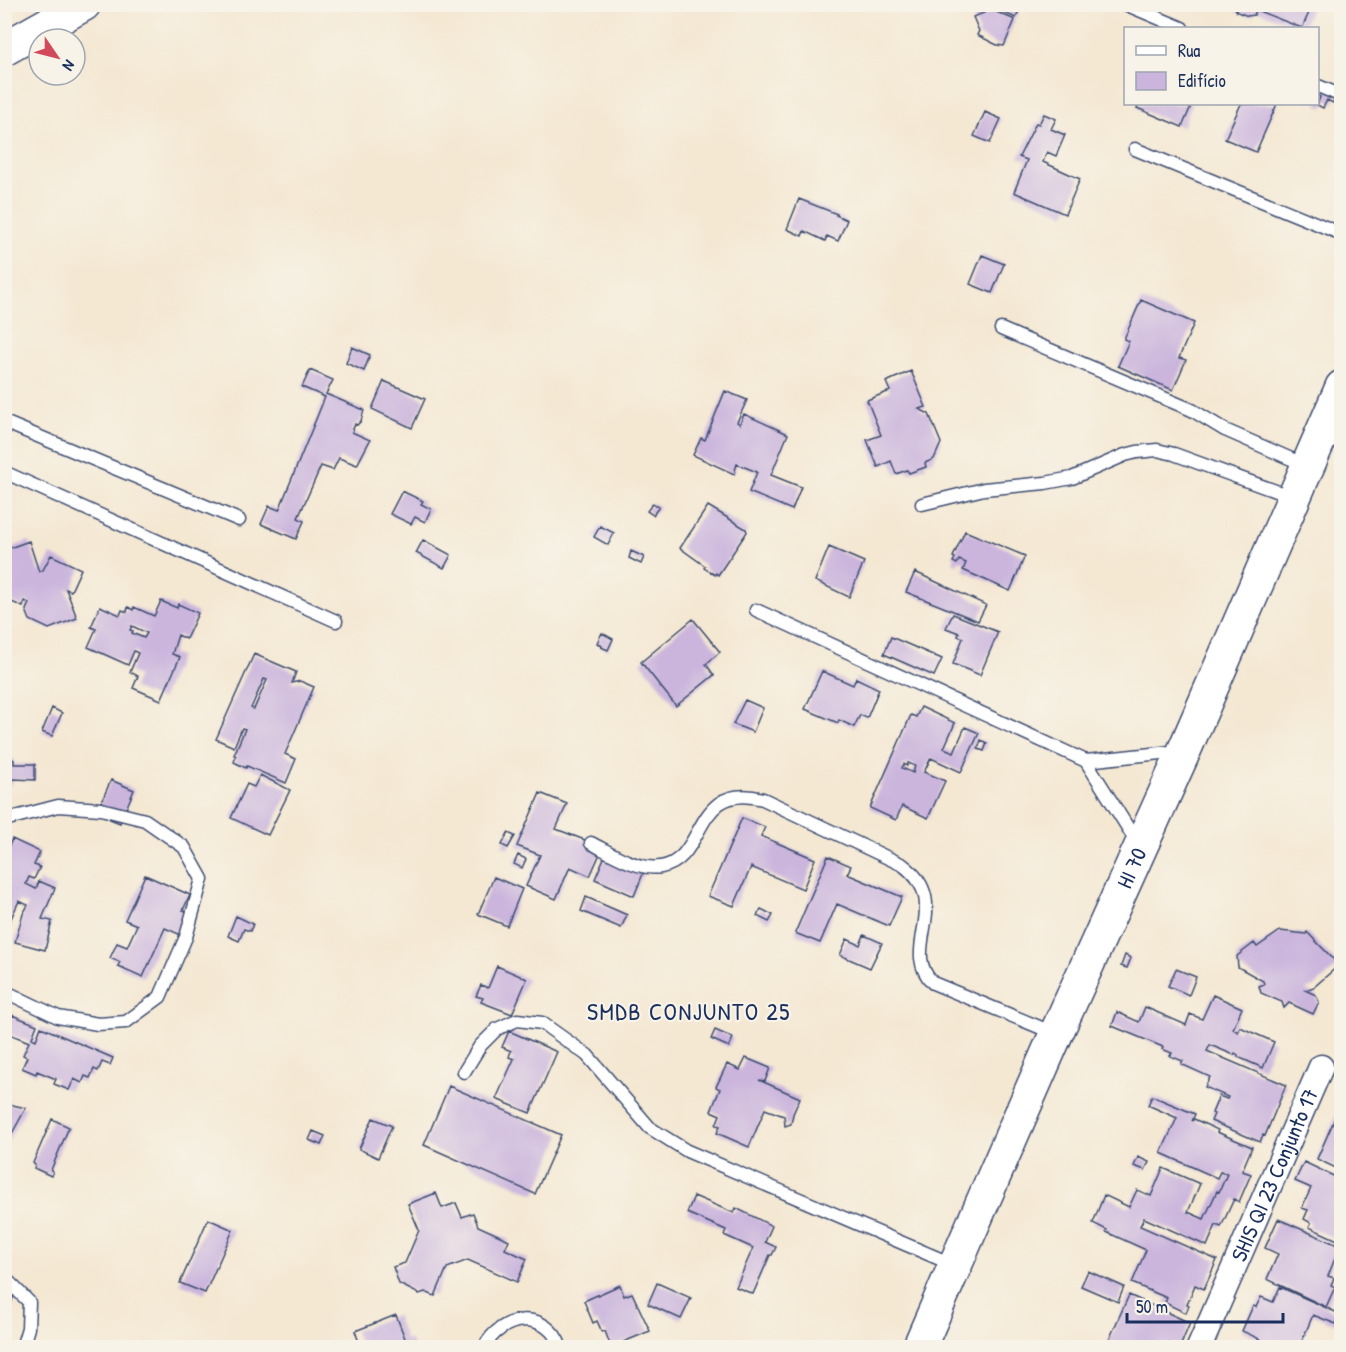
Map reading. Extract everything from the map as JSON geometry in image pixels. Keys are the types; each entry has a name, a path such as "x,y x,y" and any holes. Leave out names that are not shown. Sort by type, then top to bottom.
{"street":[{"path":"4,49 84,4"},
{"name":"HI 70","path":"919,1347 1056,1034 1184,751 1341,387"},
{"name":"SHIS QI 23 Conjunto 17","path":"1199,1347 1321,1067"}],"lane":[{"path":"1125,4 1180,27"},
{"path":"1319,87 1341,96"},
{"path":"1135,149 1341,234"},
{"path":"1001,329 1192,410 1225,430 1306,465"},
{"path":"4,422 238,520"},
{"path":"922,504 984,489 1027,485 1072,477 1125,455 1157,450 1174,454 1293,498"},
{"path":"4,472 336,621"},
{"path":"756,610 1086,761 1184,751"},
{"path":"1086,761 1140,848"},
{"path":"591,843 635,864 661,868 685,854 706,814 721,802 748,795 763,799 903,865 914,873 923,886 927,905 922,935 921,963 926,976 933,983 1056,1034"},
{"path":"4,820 58,806 101,809 145,820 184,847 202,879 186,937 160,998 126,1022 98,1024 58,1017 4,991"},
{"path":"464,1072 480,1046 497,1029 517,1020 542,1023 587,1055 650,1128 687,1151 954,1266"},
{"path":"4,1280 8,1281 29,1302 28,1328 22,1347"},
{"path":"484,1347 489,1336 500,1327 512,1321 525,1320 538,1323 550,1330 561,1347"}],"building":[{"path":"984,4 1022,4 1016,18"},
{"path":"1233,4 1313,4 1302,27 1256,10 1254,15 1248,16 1237,12"},
{"path":"985,7 1015,20 1004,46 977,35 979,31 973,17 984,13"},
{"path":"1319,87 1339,89 1333,103 1327,100 1323,108 1317,105 1319,105"},
{"path":"1138,105 1192,105 1182,127 1137,108"},
{"path":"1241,105 1277,105 1256,152 1225,139"},
{"path":"985,112 1001,119 990,143 974,136"},
{"path":"1044,114 1056,119 1051,129 1065,135 1056,156 1047,152 1043,162 1080,179 1065,214 1014,192 1027,160 1019,157 1036,123 1039,124"},
{"path":"799,199 847,220 838,241 827,236 825,241 804,231 802,236 787,229"},
{"path":"982,255 1004,264 992,293 970,284"},
{"path":"1141,300 1194,323 1179,358 1186,360 1173,390 1118,366 1129,341 1124,339"},
{"path":"352,347 370,355 364,371 346,363"},
{"path":"310,370 333,380 326,394 364,410 361,421 355,424 352,432 370,440 357,465 339,458 333,470 321,466 298,518 304,521 296,539 261,524 269,506 279,510 325,397 302,387"},
{"path":"911,371 926,407 919,409 929,414 941,443 934,459 925,463 926,467 909,473 907,470 896,474 891,461 878,467 867,440 881,435 867,400 890,391 886,382"},
{"path":"384,381 425,399 412,428 372,409"},
{"path":"725,391 747,400 737,422 740,424 744,414 788,434 771,475 801,487 792,510 749,492 757,472 737,464 734,474 693,455 701,438 705,440"},
{"path":"402,491 423,501 421,504 431,509 425,522 415,517 411,524 390,514"},
{"path":"653,503 659,507 653,515 647,511"},
{"path":"708,506 746,529 747,532 718,575 704,568 705,566 680,548"},
{"path":"600,526 614,533 608,545 594,537"},
{"path":"965,531 1025,556 1010,591 963,570 966,563 959,560 957,564 953,562 955,558 953,557"},
{"path":"423,540 451,555 444,568 416,553"},
{"path":"29,541 39,572 43,570 51,555 81,569 71,591 66,589 77,618 49,629 30,620 26,610 29,603 25,601 23,607 5,599 5,558 10,555 7,549"},
{"path":"829,547 864,562 849,597 815,581"},
{"path":"631,551 644,557 641,564 629,558"},
{"path":"915,572 986,605 978,621 906,592"},
{"path":"161,601 177,608 178,604 198,613 186,639 178,635 172,654 180,657 161,700 133,688 138,676 130,672 138,653 134,651 128,665 88,647 96,629 91,627 100,606 120,615 122,610 127,612 128,607 133,610 134,607 154,616","holes":["132,626 147,633 144,638 130,630"]},
{"path":"953,614 998,632 980,675 953,664 963,638 958,636 959,633 946,628"},
{"path":"693,619 720,652 706,664 714,675 676,706 641,662"},
{"path":"602,633 613,639 608,650 597,643"},
{"path":"891,637 942,659 934,676 884,654"},
{"path":"254,654 296,672 292,683 300,681 314,687 285,754 296,759 286,783 234,762 236,756 234,755 245,729 242,728 234,747 216,739","holes":["264,679 267,680 254,709 251,708"]},
{"path":"822,671 853,685 856,678 879,689 867,718 860,715 854,727 805,709"},
{"path":"745,700 763,708 753,732 733,724"},
{"path":"921,707 955,723 944,748 954,752 965,727 979,733 961,772 931,758 924,772 945,781 928,818 902,806 896,820 870,808 911,715 916,717","holes":["908,763 915,766 913,773 902,768"]},
{"path":"52,708 62,713 52,736 42,732"},
{"path":"981,740 987,743 984,751 978,749"},
{"path":"4,754 14,760 14,764 35,764 35,780 14,779 9,786 4,787"},
{"path":"260,775 290,790 268,835 231,818 247,784 254,787"},
{"path":"111,780 134,790 120,823 110,819 113,813 99,807"},
{"path":"540,793 567,804 556,829 603,847 590,876 570,867 556,899 526,886 540,855 517,846"},
{"path":"742,818 765,827 761,836 815,859 803,889 751,867 734,906 708,896"},
{"path":"508,833 515,836 508,848 502,845"},
{"path":"12,839 40,852 34,865 40,867 34,879 29,877 26,884 36,889 39,881 55,888 42,919 52,921 45,950 15,942 28,905 19,901 4,934 4,857"},
{"path":"606,853 645,869 634,896 595,879"},
{"path":"518,855 526,859 522,868 514,864"},
{"path":"828,856 851,866 847,874 902,897 889,926 837,904 820,943 795,933"},
{"path":"145,875 190,895 183,910 191,913 181,935 165,928 143,977 118,966 120,962 110,958 117,943 127,947 137,925 125,920"},
{"path":"494,877 522,889 507,926 478,914"},
{"path":"586,897 627,915 621,928 581,911"},
{"path":"761,909 773,915 769,922 757,916"},
{"path":"236,916 253,924 250,931 244,929 239,941 228,936"},
{"path":"1280,931 1306,934 1307,932 1339,965 1314,987 1305,990 1316,995 1319,1002 1313,1014 1289,1003 1284,1008 1282,1002 1261,993 1259,986 1264,984 1263,981 1238,967 1237,956 1254,943 1257,947"},
{"path":"864,935 882,943 870,968 840,955 847,939 860,945"},
{"path":"1125,955 1131,958 1127,968 1121,966"},
{"path":"497,966 527,979 512,1014 481,1002 483,998 476,996 481,985 488,988"},
{"path":"1176,969 1196,977 1189,995 1168,986"},
{"path":"1213,995 1242,1008 1233,1029 1238,1032 1240,1027 1274,1042 1263,1068 1238,1057 1235,1053 1234,1055 1210,1045 1207,1051 1286,1085 1265,1136 1263,1135 1260,1142 1211,1121 1219,1096 1227,1099 1228,1097 1205,1087 1210,1077 1181,1064 1183,1061 1170,1056 1172,1053 1162,1049 1163,1047 1112,1026 1117,1012 1139,1022 1145,1007 1186,1025 1190,1014 1202,1019"},
{"path":"12,1015 37,1025 32,1038 36,1040 41,1027 113,1058 110,1065 102,1062 98,1071 94,1069 90,1078 85,1076 82,1083 74,1079 69,1090 54,1084 56,1079 22,1068 27,1057 23,1055 29,1042 5,1032"},
{"path":"715,1030 733,1038 729,1047 711,1039"},
{"path":"509,1031 557,1052 530,1113 496,1099 514,1059 509,1057 511,1051 502,1047"},
{"path":"746,1058 770,1068 765,1081 759,1080 800,1098 791,1124 785,1126 784,1116 765,1109 749,1147 717,1133 720,1126 716,1125 720,1115 711,1111 720,1089 716,1087 727,1064 740,1070"},
{"path":"449,1086 561,1135 535,1194 424,1145"},
{"path":"1152,1096 1195,1114 1192,1121 1194,1119 1252,1147 1242,1171 1251,1174 1239,1202 1234,1199 1221,1227 1216,1225 1207,1246 1144,1218 1140,1226 1217,1260 1204,1289 1195,1285 1187,1304 1189,1305 1186,1313 1165,1303 1167,1298 1132,1283 1146,1250 1106,1232 1107,1230 1093,1223 1104,1195 1129,1207 1137,1190 1151,1196 1163,1168 1200,1184 1188,1212 1204,1219 1217,1191 1219,1192 1227,1174 1220,1172 1217,1178 1161,1153 1177,1118 1148,1105"},
{"path":"4,1103 26,1108 4,1148"},
{"path":"1339,1109 1342,1110 1342,1171 1317,1159"},
{"path":"373,1118 392,1126 378,1158 359,1149"},
{"path":"52,1119 69,1127 51,1170 53,1172 51,1176 34,1168 33,1163"},
{"path":"313,1131 325,1136 321,1145 309,1140"},
{"path":"1138,1157 1149,1162 1145,1170 1134,1166"},
{"path":"1304,1162 1342,1180 1342,1242 1309,1227 1311,1223 1304,1219 1308,1210 1302,1208 1311,1188 1295,1181"},
{"path":"436,1193 442,1208 456,1203 462,1217 473,1213 478,1226 509,1240 505,1249 527,1259 517,1282 468,1260 447,1268 435,1296 425,1292 419,1294 399,1284 393,1267 405,1263 419,1230 408,1204"},
{"path":"694,1196 734,1213 736,1208 772,1226 765,1242 776,1247 770,1255 753,1294 736,1287 753,1248 724,1235 726,1230 687,1213"},
{"path":"208,1219 233,1230 205,1293 180,1283"},
{"path":"1278,1219 1340,1246 1328,1276 1334,1278 1331,1285 1335,1287 1326,1307 1267,1279 1278,1254 1265,1248"},
{"path":"1088,1271 1124,1287 1118,1302 1081,1286"},
{"path":"657,1283 691,1298 681,1319 648,1304"},
{"path":"620,1285 624,1296 632,1293 650,1331 611,1347 605,1331 602,1332 597,1321 593,1323 584,1301"},
{"path":"1280,1287 1340,1314 1336,1324 1313,1315 1299,1348 1279,1348 1242,1331 1253,1306 1256,1307 1261,1297 1273,1302"},
{"path":"4,1291 14,1295 5,1322 4,1322"},
{"path":"1129,1295 1190,1323 1180,1347 1170,1343 1168,1348 1121,1348 1108,1342"},
{"path":"396,1315 406,1341 410,1339 414,1348 361,1348 355,1331"}],"district":[{"name":"SMDB CONJUNTO 25","path":"689,1012"}]}
